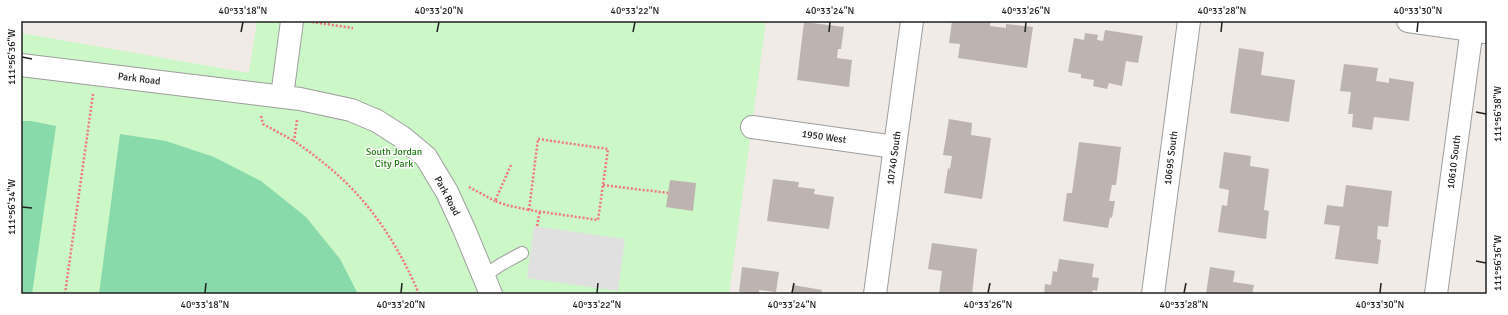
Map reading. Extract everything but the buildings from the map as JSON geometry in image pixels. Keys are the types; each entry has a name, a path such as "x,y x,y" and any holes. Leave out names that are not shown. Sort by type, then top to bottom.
{"street":[{"path":"282,96 292,21"},
{"name":"10740 South","path":"875,294 912,21"},
{"name":"10695 South","path":"1153,294 1189,21"},
{"path":"1408,21 1478,28"},
{"name":"10610 South","path":"1436,294 1478,28"},
{"name":"Park Road","path":"21,65 282,96 352,110 377,121 402,137 426,157 447,192 464,228 487,285"},
{"name":"1950 West","path":"752,127 895,147"}],"lane":[{"path":"487,285 500,265 522,253"}],"path":[{"path":"65,294 94,88"},
{"path":"294,141 298,118"},
{"path":"263,124 294,141 341,177 367,206 393,241 412,277 419,294"},
{"path":"511,165 495,201 528,210 598,220 608,149 538,139 528,210"},
{"path":"602,185 668,194"},
{"path":"537,226 540,211"}],"green space":[{"name":"South Jordan City Park","path":"257,21 766,21 729,294 21,294 21,33 249,73"},
{"path":"21,121 31,121 56,126 32,294 21,294"},
{"path":"120,134 166,141 214,157 261,181 306,217 340,259 358,294 99,294"}],"shaded area":[{"path":"534,226 625,239 618,291 527,278"}]}
